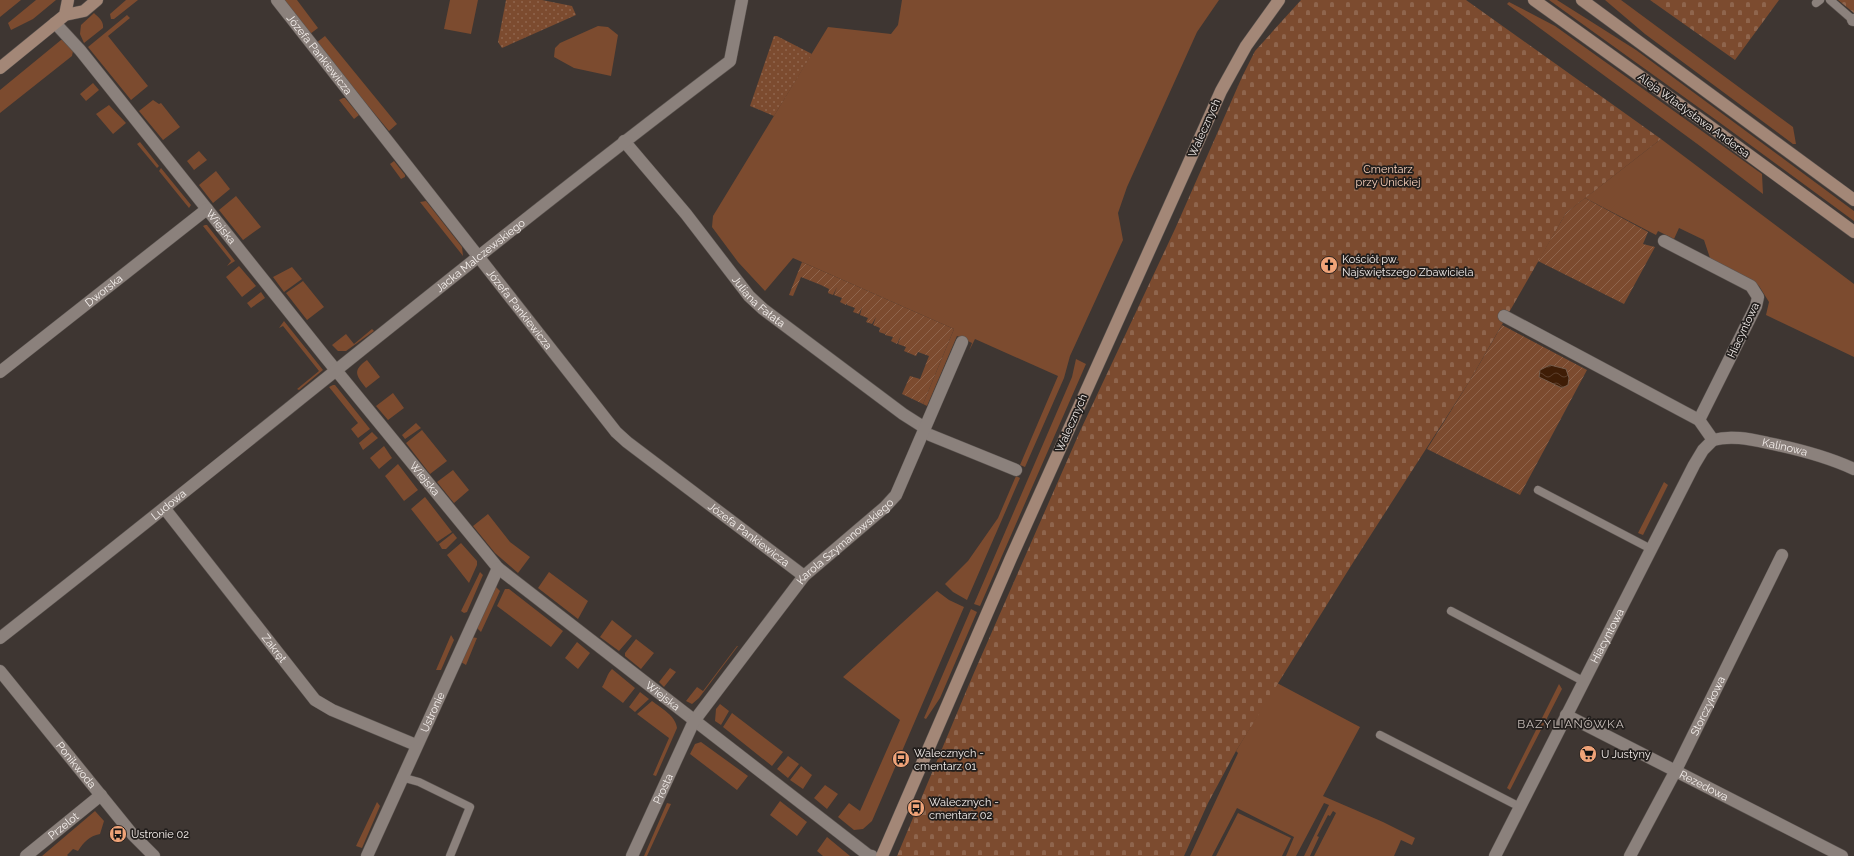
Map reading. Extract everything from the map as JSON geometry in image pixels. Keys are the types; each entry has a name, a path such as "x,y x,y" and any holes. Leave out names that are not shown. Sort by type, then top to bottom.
{"street":[{"path":"64,15 68,0"},
{"path":"0,68 64,15 84,11 97,0"},
{"name":"Józefa Pankiewicza","path":"277,0 616,432 627,442 804,576"},
{"name":"Jacka Malczewskiego","path":"337,370 624,141 730,61 742,0"},
{"name":"Walecznych","path":"882,856 1014,551 1221,91 1246,46 1279,0"},
{"name":"Aleja Władysława Andersa","path":"1534,0 1854,232"},
{"path":"1582,0 1854,200"},
{"name":"Wiejska","path":"55,23 80,50 498,568 868,855 872,856"},
{"name":"Juliana Fałata","path":"624,141 686,214 749,296 763,308 927,432 1016,470"},
{"name":"Dworska","path":"0,372 207,209"},
{"name":"Hiacyntowa","path":"1664,241 1751,286 1758,297 1756,306 1699,420"},
{"path":"1504,316 1699,420 1713,440"},
{"name":"Karola Szymanowskiego","path":"694,721 804,576 885,507 896,495 927,432 962,342"},
{"name":"Ludowa","path":"0,638 165,509 337,370"},
{"name":"Kalinowa","path":"1713,440 1724,437 1736,437 1806,451 1821,455 1854,469"},
{"name":"Hiacyntowa","path":"1495,856 1651,548 1700,455 1713,440"},
{"name":"Zakręt","path":"165,509 315,700 332,710 416,745"},
{"name":"Storczykowa","path":"1630,856 1676,770 1782,555"},
{"name":"Ustronie","path":"366,856 498,568"},
{"name":"Ponikwoda","path":"0,672 144,848 154,856"},
{"name":"Rezedowa","path":"1566,715 1842,856"},
{"name":"Prosta","path":"632,856 694,721"},
{"name":"Przelot","path":"26,856 101,795"}],"lane":[{"path":"1830,0 1854,20"},
{"path":"1538,490 1651,548"},
{"path":"1451,611 1583,681"},
{"path":"1380,735 1520,807"},
{"path":"402,777 419,782 470,807 450,856"}],"green space":[{"path":"0,0 21,0 0,17"},
{"path":"36,0 56,0 33,19 11,30 8,23"},
{"path":"126,0 138,0 114,19 111,19 110,14"},
{"path":"284,0 297,0 318,28 310,34"},
{"path":"450,0 478,0 471,34 444,29"},
{"path":"506,0 542,0 572,6 576,15 502,48 498,42"},
{"path":"902,0 1219,0 1197,32 1127,187 1118,213 1123,240 1070,356 1064,378 1025,467 1020,465 1058,376 975,339 969,351 972,343 957,336 927,406 923,404 954,329 793,258 765,291 738,262 712,227 713,216 828,27 891,34 898,25"},
{"name":"Cmentarz przy Unickiej","path":"1301,0 1466,0 1661,139 1566,213 1469,382 1354,561 1236,751 1208,803 1184,856 897,856 973,675 1081,429 1175,229 1242,77 1255,51"},
{"path":"1549,0 1557,0 1636,50 1854,211 1854,221 1723,125"},
{"path":"1605,0 1621,0 1793,127 1796,144 1793,144 1645,34"},
{"path":"1650,0 1779,0 1735,60"},
{"path":"1838,0 1854,0 1854,13"},
{"path":"1509,2 1555,26 1762,174 1763,194 1507,4"},
{"path":"94,13 102,21 103,28 84,43 80,34 81,25"},
{"path":"127,15 130,18 108,36 148,86 131,100 88,47"},
{"path":"598,26 608,27 618,35 611,76 574,68 554,57 555,48 560,43"},
{"path":"325,36 397,124 389,131 316,43"},
{"path":"774,36 777,36 812,54 774,116 750,106"},
{"path":"61,40 65,40 73,51 72,56 0,113 0,90"},
{"path":"93,83 99,90 86,101 80,94"},
{"path":"345,98 359,115 354,119 339,100"},
{"path":"153,100 159,104 161,103 180,127 163,140 139,111"},
{"path":"109,105 126,123 113,134 96,114"},
{"path":"1661,139 1854,284 1854,357 1766,315 1769,302 1759,286 1710,258 1704,240 1679,228 1674,239 1658,231 1656,235 1585,198"},
{"path":"140,142 159,166 157,168 137,144"},
{"path":"199,151 207,160 194,170 187,161"},
{"path":"394,161 405,177 401,179 390,164"},
{"path":"161,168 191,205 189,208 159,171"},
{"path":"216,171 230,189 213,203 199,185"},
{"path":"236,196 261,227 243,240 219,210"},
{"path":"1585,198 1648,232 1643,244 1655,247 1624,304 1538,261 1566,213"},
{"path":"426,201 462,247 463,256 420,202"},
{"path":"207,225 235,261 227,266 231,261 203,226"},
{"path":"802,262 954,329 923,404 902,394 910,376 920,379 929,356 918,352 916,356 904,351 906,347 898,344 901,336 897,344 891,341 893,337 885,335 887,330 885,334 879,332 880,328 873,325 876,317 872,324 866,322 868,318 860,315 862,307 859,314 853,312 855,308 847,305 847,303 846,305 840,302 842,298 834,295 837,287 833,295 828,293 829,289 801,277 793,296 789,295"},
{"path":"239,266 256,286 242,297 226,277"},
{"path":"292,267 302,279 284,292 273,277"},
{"path":"303,281 324,307 307,320 286,293"},
{"path":"261,292 265,298 251,308 247,303"},
{"path":"284,321 323,370 299,390 297,389 319,371 283,326 279,328"},
{"path":"1502,325 1587,370 1520,495 1427,449 1469,382"},
{"path":"372,329 374,331 346,351 338,351 332,345 346,334 354,344"},
{"path":"1076,359 1086,364 980,606 974,604 1072,377"},
{"path":"367,360 380,377 366,388 358,376 357,370"},
{"path":"335,385 370,429 358,438 351,429 358,423 329,387"},
{"path":"393,393 404,408 388,420 376,406"},
{"path":"416,423 421,428 405,439 402,435"},
{"path":"422,430 447,461 430,474 406,443"},
{"path":"372,432 378,438 363,450 359,443"},
{"path":"384,446 392,458 379,469 370,458"},
{"path":"398,464 418,490 404,501 385,476"},
{"path":"453,470 469,490 454,503 437,482"},
{"path":"1016,476 1020,478 967,600 953,592 945,584 968,561 998,518"},
{"path":"1664,482 1668,485 1643,535 1638,533"},
{"path":"425,497 452,532 437,542 411,509"},
{"path":"488,514 510,542 530,557 518,573 495,553 473,526"},
{"path":"453,533 457,538 446,549 442,549 439,544"},
{"path":"461,543 477,561 477,565 469,583 447,555"},
{"path":"480,572 483,575 467,612 464,613 461,611"},
{"path":"549,572 588,601 578,619 538,588"},
{"path":"496,587 500,591 481,632 476,627"},
{"path":"505,589 509,589 563,631 551,647 497,606"},
{"path":"937,591 949,600 964,607 872,821 863,829 854,830 838,817 849,803 860,811 900,720 843,677"},
{"path":"971,609 977,612 940,698 926,719 924,718"},
{"path":"612,620 632,636 619,651 600,637"},
{"path":"451,635 454,640 441,670 436,670"},
{"path":"471,637 477,638 466,665 461,662"},
{"path":"636,639 654,653 641,669 625,656 625,653"},
{"path":"577,642 590,653 578,669 565,658"},
{"path":"737,646 699,698 692,704 686,701 697,687 703,691"},
{"path":"670,668 676,672 664,687 659,682"},
{"path":"612,669 635,688 623,703 602,687"},
{"path":"1277,683 1360,727 1323,796 1383,822 1415,838 1412,845 1401,840 1394,856 1314,856 1336,813 1333,811 1330,816 1328,815 1317,836 1319,837 1310,856 1304,856 1329,805 1324,803 1296,856 1286,856 1294,837 1237,808 1212,856 1190,856 1238,753 1236,751"},
{"path":"1559,684 1562,689 1510,790 1507,788"},
{"path":"640,692 649,699 635,712 629,707"},
{"path":"652,701 671,716 677,728 656,776 653,775 669,738 637,714"},
{"path":"720,704 729,711 721,725 715,721 716,709"},
{"path":"732,713 783,752 772,766 723,727"},
{"path":"701,742 748,776 737,790 690,754 695,744"},
{"path":"788,756 799,764 788,778 777,769"},
{"path":"801,766 812,775 803,789 790,780"},
{"path":"825,785 838,794 827,809 814,798"},
{"path":"780,801 807,822 797,836 770,815"},
{"path":"377,802 380,806 362,848 356,846"},
{"path":"667,803 671,804 647,856 644,856"},
{"path":"95,811 104,821 100,834 87,840 78,851 73,849 67,855 68,856 42,856"},
{"path":"1238,813 1291,838 1282,856 1216,856"},
{"path":"827,837 850,856 823,856 817,851"}],"water":[{"path":"1550,365 1566,369 1569,378 1568,385 1562,388 1539,377 1540,370"}],"place":[{"name":"Kościół pw. Najświętszego Zbawiciela","path":"1329,265"},
{"name":"U Justyny","path":"1588,754"},
{"name":"Walecznych - cmentarz 01","path":"901,759"},
{"name":"Walecznych - cmentarz 02","path":"916,808"},
{"name":"Ustronie 02","path":"118,834"}],"district":[{"name":"BAZYLIANÓWKA","path":"1571,724"}]}
